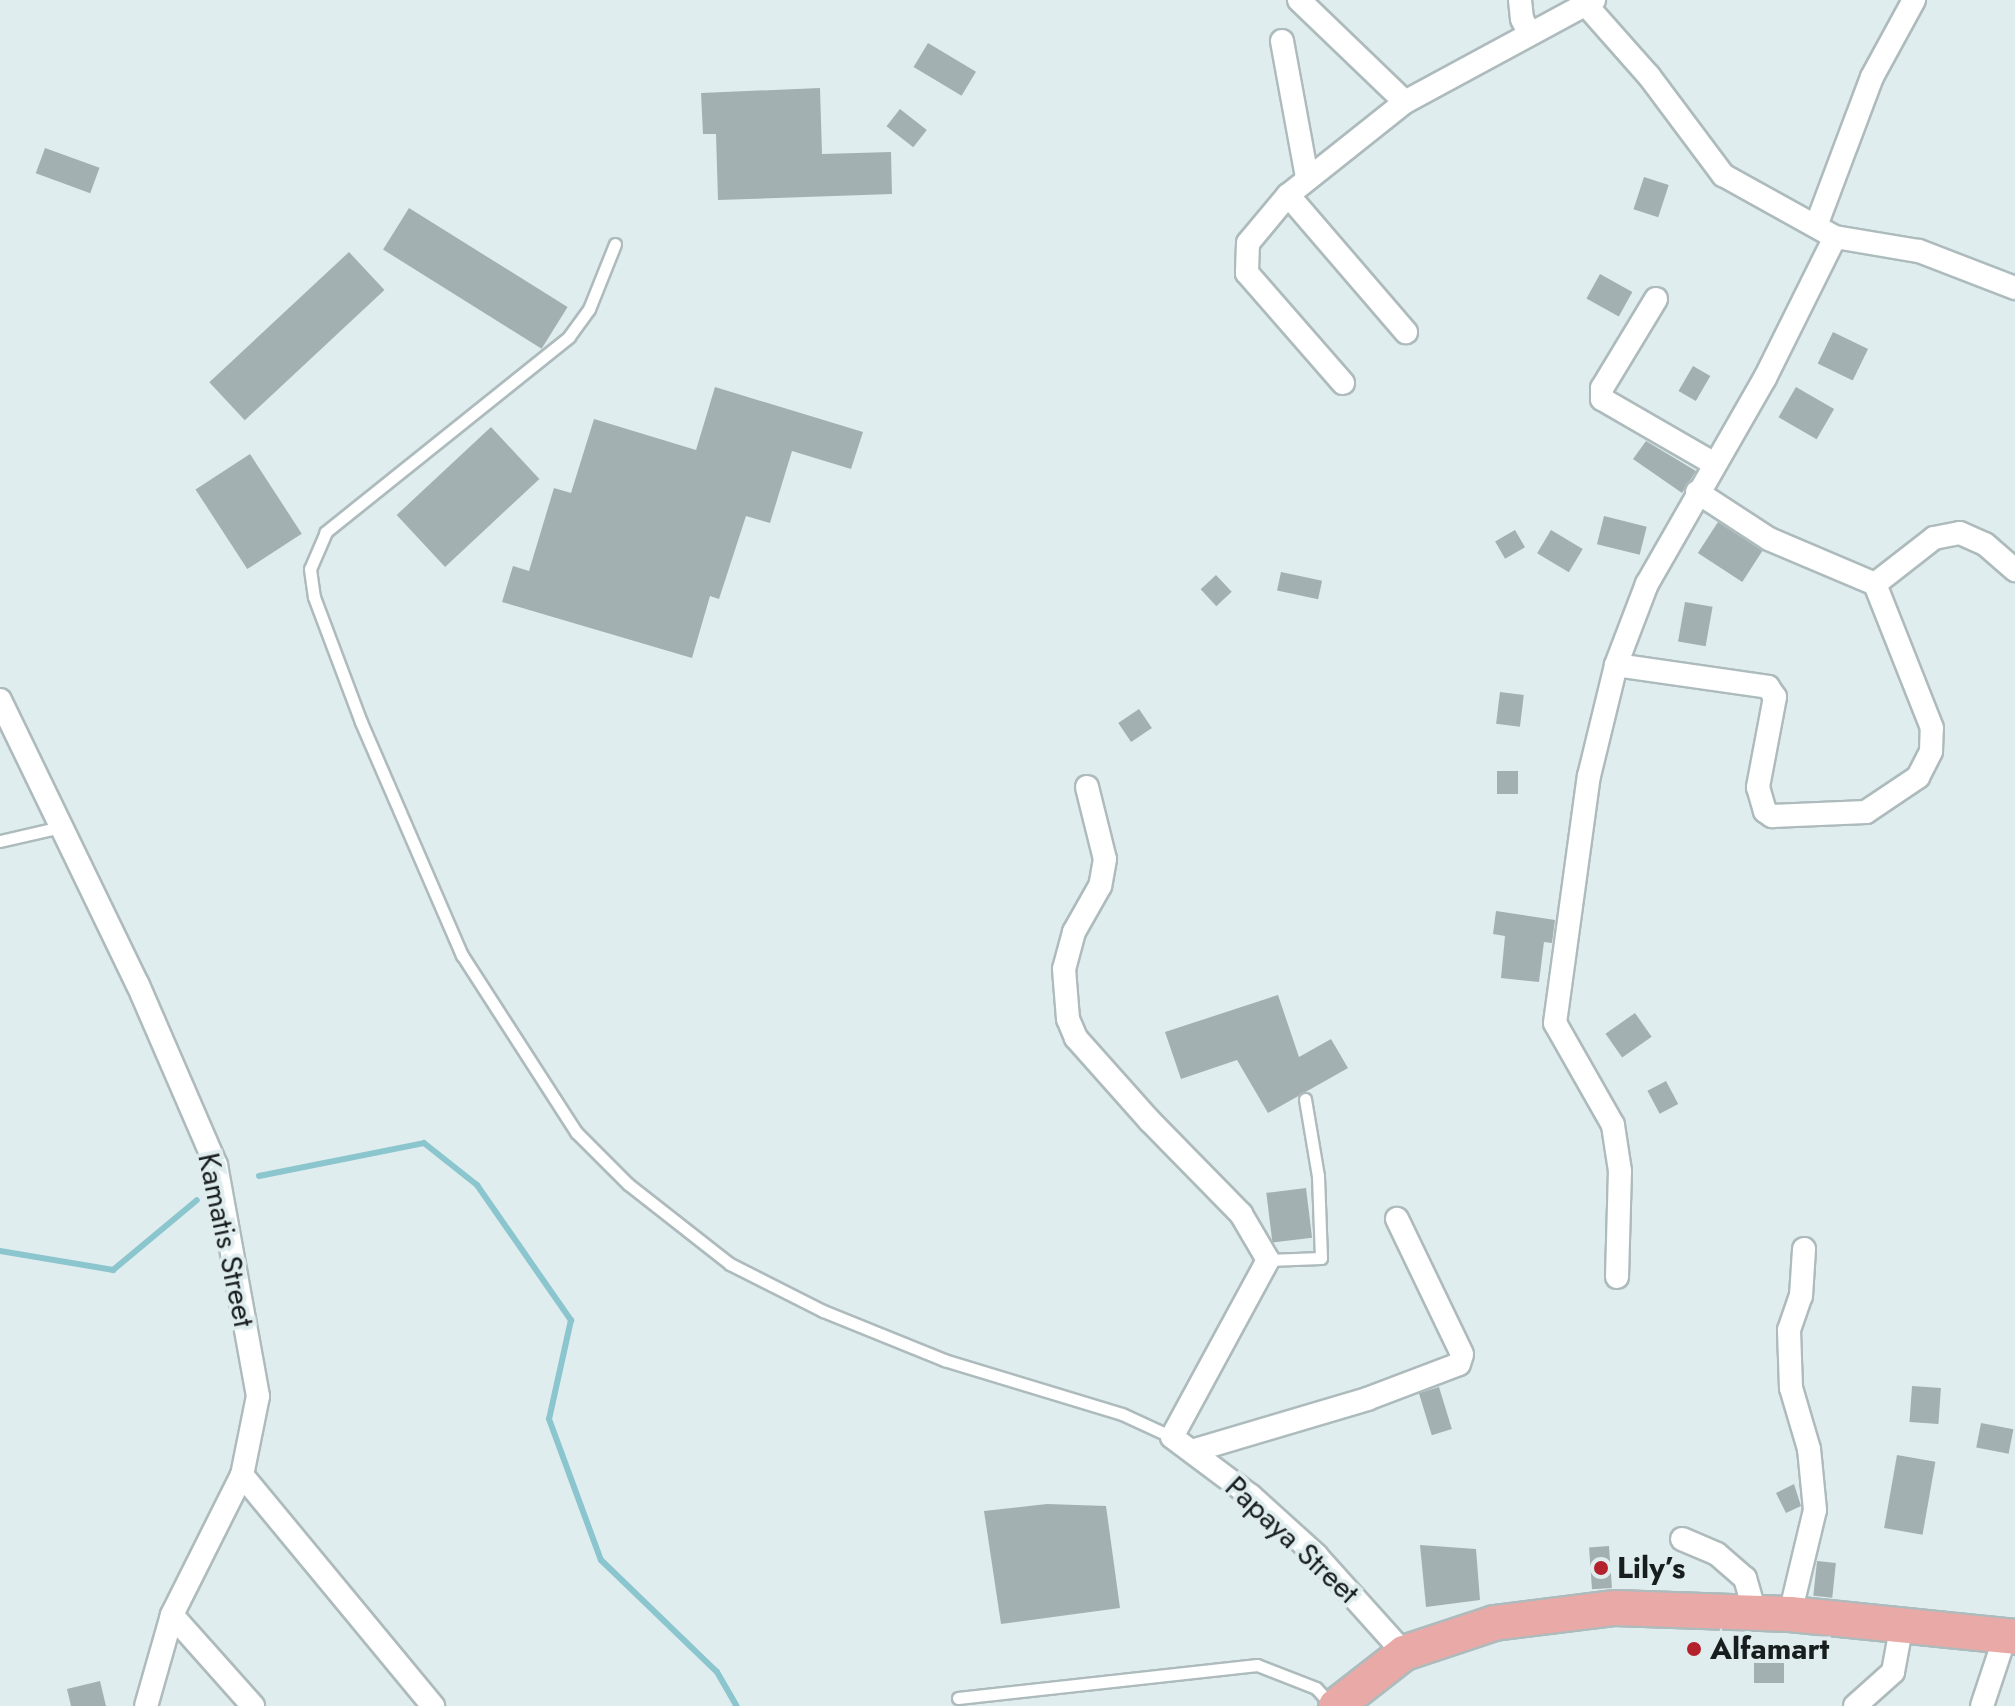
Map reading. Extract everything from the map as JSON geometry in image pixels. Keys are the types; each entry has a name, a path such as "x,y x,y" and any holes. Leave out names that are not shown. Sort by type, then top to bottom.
{"main road":[{"path":"1334,1706 1404,1653 1494,1623 1615,1608 1790,1614 1901,1629 2010,1637"}],"street":[{"path":"1299,0 1405,102"},
{"path":"1520,0 1522,19 1530,34"},
{"path":"1617,1277 1620,1171 1613,1125 1555,1023 1589,776 1616,665 1647,584 1713,463 1765,378 1826,231 1872,77 1914,0"},
{"path":"1343,383 1247,273 1248,243 1307,177 1405,102 1591,3 1723,175 1826,231 1919,251 2015,288"},
{"path":"1282,41 1307,177"},
{"path":"1288,195 1406,332"},
{"path":"1656,299 1602,388 1602,399 1713,463"},
{"path":"1616,665 1768,687 1775,697 1758,787 1765,811 1786,816 1866,812 1918,777 1932,728 1875,584 1769,539 1697,492"},
{"path":"1875,584 1934,538 1960,533 1985,544 2015,570"},
{"name":"Kamatis Street","path":"0,700 216,1165 258,1396 242,1475 172,1615 146,1706"},
{"path":"1087,787 1105,859 1100,886 1074,932 1064,969 1068,1019 1076,1038 1149,1120 1241,1214 1268,1260 1172,1437"},
{"path":"1192,1451 1367,1399 1459,1364 1462,1354 1397,1219"},
{"path":"1790,1614 1815,1510 1809,1449 1791,1388 1789,1330 1801,1296 1804,1249"},
{"name":"Papaya Street","path":"1172,1437 1316,1555 1404,1653"},
{"path":"242,1475 433,1706"},
{"path":"1682,1539 1717,1554 1745,1578 1755,1612"},
{"path":"172,1615 253,1706"},
{"path":"1855,1706 1893,1672 1901,1629"},
{"path":"1982,1706 2010,1637"}],"lane":[{"path":"615,244 589,309 569,337 326,532 310,569 314,597 361,722 462,955 576,1132 628,1184 730,1264 823,1311 944,1360 1122,1414 1172,1437"},
{"path":"0,841 61,827"},
{"path":"1268,1260 1321,1258 1318,1176 1305,1099"},
{"path":"958,1698 1257,1665 1316,1688 1334,1706"}],"building":[{"path":"928,43 976,72 962,96 914,67"},
{"path":"820,88 822,154 891,152 892,194 718,200 716,134 703,134 701,93"},
{"path":"900,109 927,130 913,147 886,126"},
{"path":"45,148 100,168 90,193 36,173"},
{"path":"1644,177 1669,185 1658,217 1633,209"},
{"path":"409,208 568,307 542,349 383,250"},
{"path":"349,252 384,290 245,420 209,382"},
{"path":"1600,274 1632,292 1619,316 1586,298"},
{"path":"1833,332 1868,349 1853,381 1818,363"},
{"path":"1693,366 1710,376 1696,401 1678,391"},
{"path":"715,387 863,432 851,469 792,451 770,523 746,516 719,599 710,596 692,658 502,602 513,566 529,571 554,488 571,493 594,419 696,450"},
{"path":"1796,387 1834,409 1817,439 1778,417"},
{"path":"491,427 539,479 445,567 397,515"},
{"path":"1646,441 1696,471 1682,493 1633,459"},
{"path":"250,454 302,534 247,569 195,489"},
{"path":"1604,516 1647,527 1640,555 1597,544"},
{"path":"1718,522 1762,551 1742,582 1698,553"},
{"path":"1515,530 1525,547 1505,559 1495,542"},
{"path":"1551,530 1583,549 1569,572 1537,553"},
{"path":"1281,572 1322,581 1318,599 1277,591"},
{"path":"1216,575 1232,592 1216,606 1201,589"},
{"path":"1685,602 1713,607 1706,646 1678,641"},
{"path":"1500,692 1524,695 1520,727 1496,724"},
{"path":"1139,709 1152,728 1131,742 1118,723"},
{"path":"1497,771 1518,771 1518,794 1497,794"},
{"path":"1496,911 1555,920 1552,943 1544,942 1539,982 1501,978 1505,936 1493,934"},
{"path":"1278,995 1299,1057 1331,1039 1348,1068 1268,1113 1237,1060 1181,1079 1165,1032"},
{"path":"1635,1013 1652,1037 1622,1057 1606,1034"},
{"path":"1666,1081 1678,1104 1660,1114 1647,1091"},
{"path":"1306,1188 1312,1238 1272,1243 1266,1193"},
{"path":"1912,1386 1941,1388 1938,1424 1909,1422"},
{"path":"1439,1387 1452,1429 1432,1435 1419,1393"},
{"path":"1981,1423 2013,1429 2009,1454 1976,1448"},
{"path":"1897,1455 1935,1462 1923,1535 1884,1528"},
{"path":"1794,1484 1801,1506 1786,1513 1776,1493"},
{"path":"1047,1504 1106,1506 1120,1608 1001,1624 984,1511"},
{"path":"1420,1545 1476,1549 1480,1600 1426,1607"},
{"name":"Lily’s","path":"1609,1546 1612,1588 1592,1589 1589,1547"},
{"path":"1817,1561 1836,1563 1832,1598 1813,1596"},
{"path":"1754,1642 1784,1642 1784,1683 1754,1683"},
{"path":"100,1681 106,1706 71,1706 67,1689"}],"waterway":[{"path":"259,1176 424,1143 477,1185 571,1320 549,1419 601,1560 717,1672 737,1706"},
{"path":"0,1251 113,1270 197,1200"}],"place":[{"name":"Lily’s","path":"1601,1568"},
{"name":"Alfamart","path":"1694,1649"}]}
